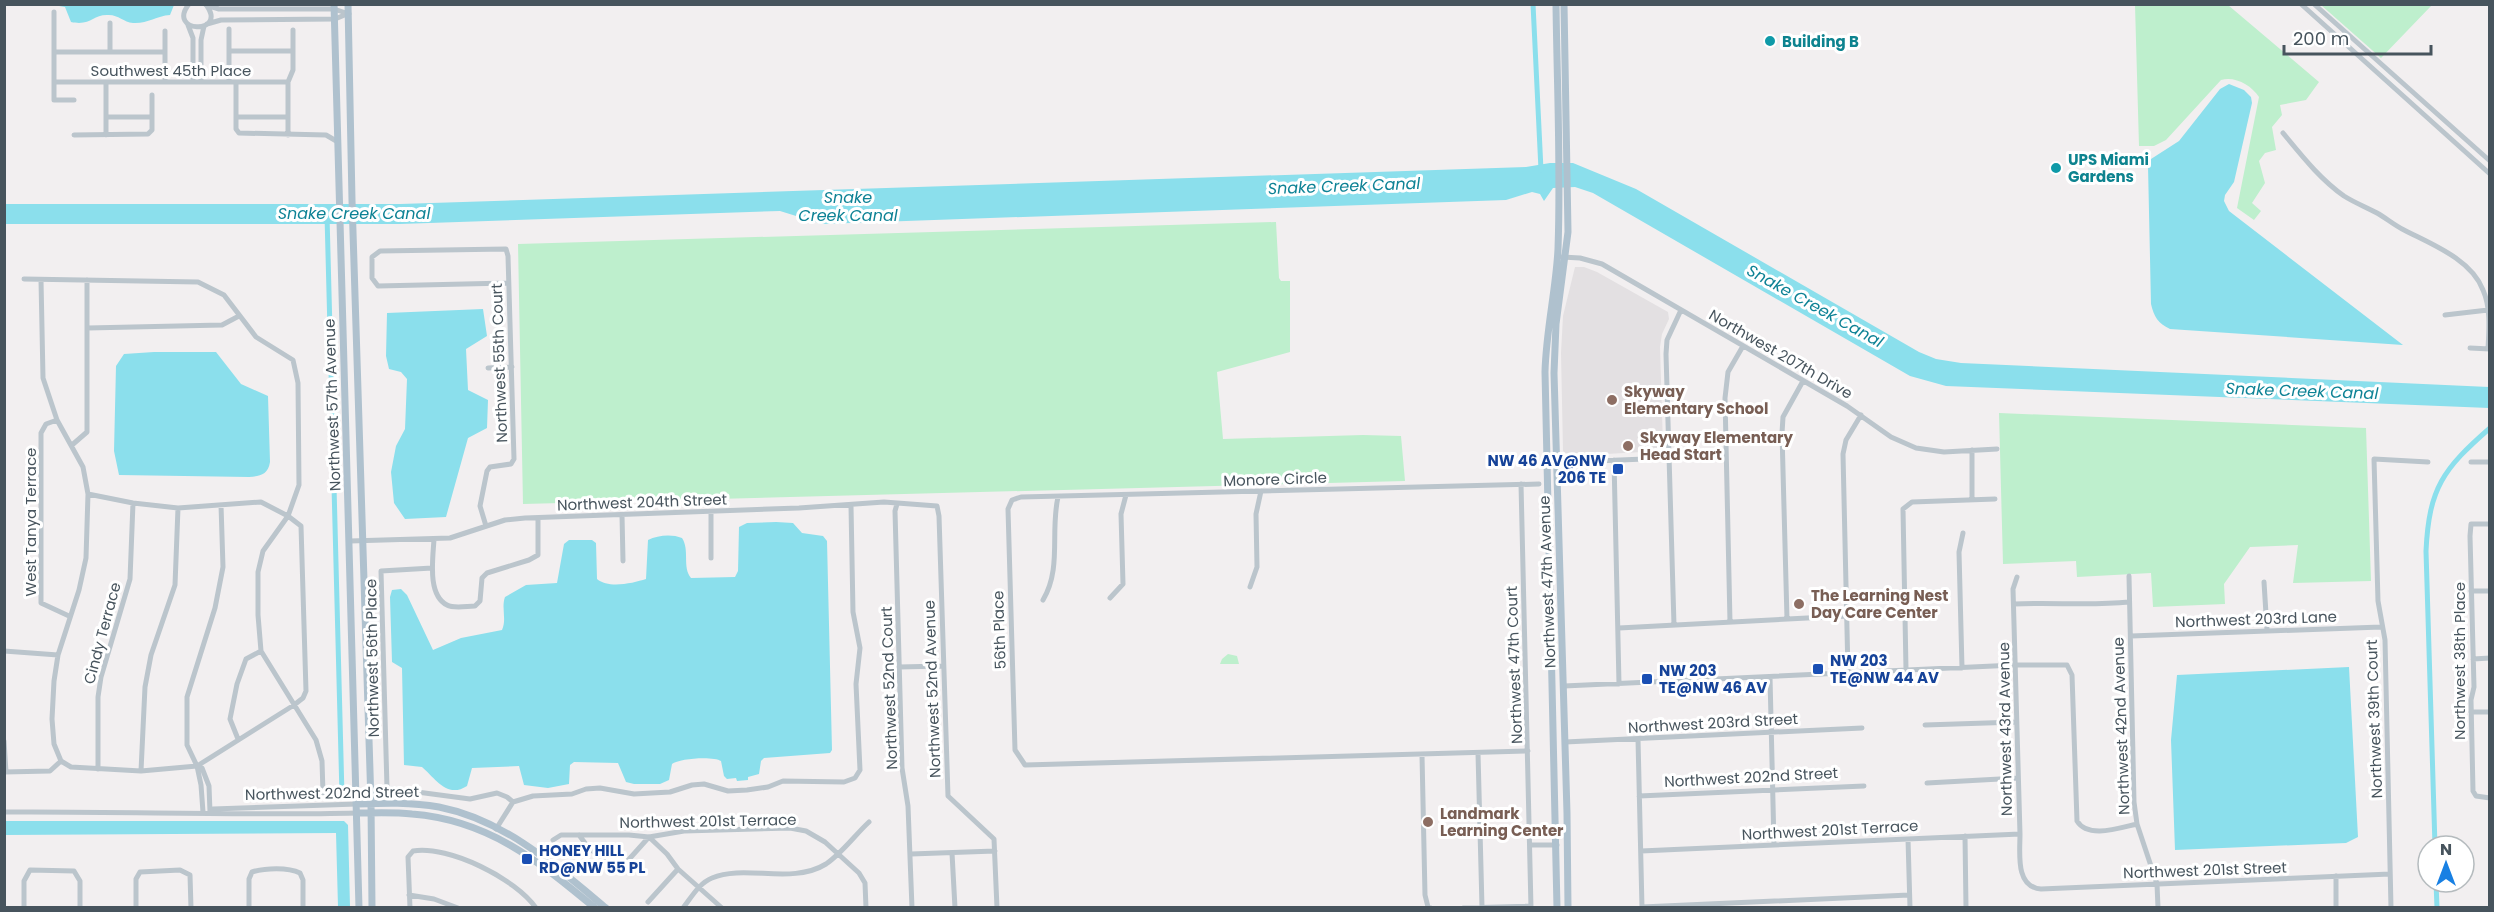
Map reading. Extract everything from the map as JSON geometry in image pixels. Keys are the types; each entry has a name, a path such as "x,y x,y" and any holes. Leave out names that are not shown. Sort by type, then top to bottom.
{"main road":[{"name":"Northwest 57th Avenue","path":"348,4 372,908"},
{"name":"Northwest 47th Avenue","path":"1556,4 1559,190 1557,258 1546,347 1557,908"},
{"name":"Northwest 47th Avenue","path":"1564,4 1568,190 1566,256 1554,350 1568,908"},
{"name":"Northwest 57th Avenue","path":"334,7 359,908"},
{"path":"1552,670 1558,682 1564,686"},
{"path":"1554,751 1565,742"},
{"name":"Northwest 202nd Street","path":"357,804 402,803 440,808 467,815 540,854 606,908"},
{"name":"Northwest 202nd Street","path":"357,813 430,816 495,831 536,860 595,908"},
{"path":"1557,874 1567,889"}],"street":[{"path":"189,4 184,15 193,38 193,82"},
{"path":"2301,4 2490,174"},
{"path":"206,5 219,9 334,7 349,14"},
{"path":"201,82 201,40 211,14 206,5"},
{"path":"2315,6 2490,161"},
{"path":"54,12 54,100 74,100"},
{"path":"187,23 195,28 221,20 334,19 349,14"},
{"path":"110,23 110,52"},
{"path":"229,28 229,51 238,134 330,135 338,142"},
{"path":"288,135 288,82 293,70 293,30"},
{"path":"165,31 165,82"},
{"path":"229,51 293,51"},
{"path":"54,52 165,52"},
{"name":"Southwest 45th Place","path":"54,82 288,82"},
{"path":"106,82 106,135"},
{"path":"74,135 150,133 152,95"},
{"path":"106,117 152,117"},
{"path":"236,117 288,117"},
{"path":"2283,133 2322,178 2344,196 2376,212 2403,230 2431,242 2471,271 2483,288 2488,310 2489,349 2470,348"},
{"name":"Northwest 55th Court","path":"486,526 480,506 487,471 489,467 511,464 514,459 508,256 506,249 499,247 380,251 372,257 372,278 378,286 508,283"},
{"name":"Northwest 207th Drive","path":"1557,258 1566,256 1602,264 1861,415 1891,437 1916,448 1944,452 1997,449"},
{"path":"24,279 198,282 225,295 256,337 293,360 297,383 299,485 288,516 262,551 258,572 258,615 261,651 316,740 322,761 323,793"},
{"path":"41,280 43,378 57,420 83,466 88,494 86,558 79,590 58,655 52,718 54,744 61,761 71,767 141,771 197,766 303,698 306,691 306,649 302,526 261,502 178,508 133,503 88,494"},
{"path":"72,445 87,432 87,280"},
{"path":"1674,625 1667,340 1680,310"},
{"path":"2445,315 2488,310"},
{"path":"88,328 222,325 239,316"},
{"path":"1730,622 1725,398 1728,372 1743,346"},
{"path":"489,368 512,367"},
{"path":"1787,619 1783,417 1803,381"},
{"path":"1848,673 1843,454 1846,440 1861,415"},
{"name":"West Tanya Terrace","path":"57,420 46,424 41,433 41,603 69,616"},
{"path":"1972,450 1972,500"},
{"path":"1547,463 1669,458"},
{"name":"Northwest 39th Court","path":"2391,908 2385,652 2378,601 2374,459 2428,462"},
{"path":"1614,460 1619,684"},
{"path":"2471,462 2490,462"},
{"name":"Northwest 47th Court","path":"1521,484 1531,907"},
{"name":"Monore Circle","path":"1012,500 1021,497 1539,484"},
{"path":"1250,587 1257,567 1256,514 1262,491"},
{"path":"1110,598 1123,584 1121,514 1126,495"},
{"path":"1043,600 1051,587 1055,572 1054,516 1058,497"},
{"path":"1906,670 1903,512 1906,506 1912,502 1995,499"},
{"name":"56th Place","path":"1012,500 1008,509 1015,750 1025,765 1422,755"},
{"name":"Northwest 204th Street","path":"350,541 434,539 464,535 505,520 538,518 851,506 884,502 937,506"},
{"name":"Cindy Terrace","path":"98,769 99,687 130,579 133,503"},
{"name":"Northwest 52nd Court","path":"897,504 895,511 902,768 908,806 912,908"},
{"path":"203,812 202,768 197,766 186,745 187,697 215,608 223,567 221,505"},
{"path":"495,831 513,802 533,796 572,794 586,789 600,788 634,794 670,792 692,784 705,784 728,790 747,790 768,788 783,781 844,782 855,778 860,770 856,684 860,648 853,612 851,506"},
{"name":"Northwest 52nd Avenue","path":"937,506 948,796 994,839 995,851"},
{"path":"141,771 145,687 151,655 175,585 178,508"},
{"path":"711,512 711,558"},
{"path":"622,515 623,561"},
{"path":"434,539 432,568 435,591 449,607 475,606 480,601 482,578 487,573 538,555 538,518"},
{"name":"Northwest 38th Place","path":"2490,524 2471,524 2473,790 2476,796 2490,798"},
{"path":"1962,668 1959,552 1963,533"},
{"name":"Northwest 56th Place","path":"432,568 381,572 387,788 471,799 497,793 513,802"},
{"name":"Northwest 42nd Avenue","path":"2129,576 2134,802 2137,824 2157,884 2158,908"},
{"name":"Northwest 43rd Avenue","path":"2017,577 2013,589 2021,869 2024,881"},
{"path":"2264,582 2267,630"},
{"path":"2471,591 2490,591"},
{"path":"2014,604 2058,602 2092,606 2129,602"},
{"path":"1619,628 1846,616"},
{"name":"Northwest 203rd Lane","path":"2131,636 2381,627"},
{"path":"4,651 58,655"},
{"path":"238,739 230,719 237,684 246,659 261,651"},
{"path":"2473,659 2490,658"},
{"path":"1564,686 2016,665 2067,665 2072,675 2077,821 2081,827 2089,831 2137,824"},
{"path":"899,667 943,666"},
{"path":"1770,677 1774,845"},
{"path":"2471,712 2490,712"},
{"path":"1925,725 2017,722"},
{"name":"Northwest 203rd Street","path":"1565,742 1862,728"},
{"path":"1638,739 1642,907 1910,895"},
{"path":"4,741 5,772 50,771 61,761"},
{"path":"1431,908 1428,907 1425,895 1422,755 1528,751"},
{"path":"1478,753 1482,907"},
{"path":"203,778 209,790 210,812"},
{"path":"1927,783 2018,778"},
{"name":"Northwest 202nd Street","path":"1639,796 1864,786"},
{"path":"202,790 209,790"},
{"name":"Northwest 202nd Street","path":"210,812 213,808 357,804"},
{"name":"Northwest 202nd Street","path":"4,812 210,812 251,815 357,813"},
{"path":"683,908 700,887 712,878 733,874 806,872 825,864 869,822"},
{"name":"Northwest 201st Terrace","path":"553,840 561,835 650,837 684,831 790,828 806,831 825,842 859,873 865,883 866,908"},
{"name":"Northwest 201st Terrace","path":"1641,851 2020,834"},
{"path":"579,835 588,847 616,870 623,866 650,837 668,854 678,869 722,908"},
{"path":"1965,836 1966,908"},
{"path":"1908,839 1910,908"},
{"path":"1530,845 1557,845"},
{"path":"410,908 408,857 413,851 422,849 465,860 515,886 528,897 536,908"},
{"path":"911,854 995,851 997,908"},
{"path":"952,853 954,908"},
{"path":"648,902 678,869"},
{"path":"24,908 24,881 30,870 74,871 80,881 80,908"},
{"path":"136,908 136,879 140,872 180,870 188,872 191,878 191,908"},
{"path":"249,908 249,879 252,872 291,870 300,873 303,880 303,908"},
{"name":"Northwest 201st Street","path":"2024,881 2029,886 2041,889 2390,874"},
{"path":"2336,908 2337,876"},
{"path":"409,895 434,899 458,908"},
{"path":"1463,908 1531,907"}],"shaded area":[{"name":"Skyway Elementary School","path":"1575,267 1584,267 1597,272 1668,312 1669,319 1662,334 1660,347 1663,446 1660,451 1570,456 1563,451 1561,353 1563,316"}],"green space":[{"path":"2135,5 2228,5 2319,82 2306,100 2280,105 2282,115 2272,127 2276,150 2265,153 2259,161 2265,183 2252,203 2261,211 2254,220 2237,208 2259,97 2247,85 2232,79 2221,80 2166,140 2154,146 2139,146"},
{"path":"2321,5 2432,5 2381,58"},
{"path":"1276,222 1279,278 1281,281 1290,281 1290,352 1217,372 1223,439 1401,436 1405,481 523,504 518,244"},
{"path":"1999,413 2366,428 2371,581 2293,583 2298,545 2250,547 2224,584 2225,604 2153,607 2151,573 2077,577 2076,561 2003,564"},
{"path":"1228,654 1237,656 1239,664 1220,664"}],"water":[{"path":"53,5 174,5 170,15 143,22 133,23 111,15 102,15 87,22 78,23 71,22 65,7"},
{"path":"2229,84 2244,90 2251,97 2252,103 2234,182 2225,195 2224,201 2229,211 2403,345 2170,329 2157,319 2151,304 2148,166 2151,159 2179,141 2220,89"},
{"name":"Snake Creek Canal","path":"1550,163 1573,163 1636,189 1919,352 1936,359 1961,363 2489,387 2489,408 1946,386 1910,376 1593,193 1575,187 1553,188 1544,201 1540,194 1532,192 1506,200 822,224 780,211 400,224 5,224 4,204 400,204 1526,167"},
{"path":"483,309 487,336 466,349 468,390 488,400 487,428 468,438 446,517 405,519 394,503 391,472 396,446 405,429 407,379 401,372 389,369 386,356 387,313"},
{"path":"216,352 241,384 268,396 270,462 265,472 249,477 119,475 114,451 116,366 124,354"},
{"path":"747,523 793,523 802,533 823,536 827,541 832,750 830,753 764,758 761,761 759,774 748,777 748,780 737,781 736,778 727,779 724,776 721,761 717,759 682,760 672,764 669,780 660,784 626,782 618,763 574,762 570,765 569,784 548,788 524,785 519,766 472,768 467,786 453,790 442,786 422,767 404,765 402,668 392,662 390,597 392,590 401,589 407,595 433,650 461,638 502,630 505,597 526,585 557,583 564,544 569,540 592,540 596,543 597,579 608,584 646,579 648,540 665,536 682,538 686,548 688,574 691,578 735,577 738,571 739,527"},
{"path":"2349,667 2358,837 2346,843 2175,850 2171,740 2177,675"},
{"path":"5,821 344,821 348,825 350,907 338,907 336,833 5,835"}],"waterway":[{"path":"1533,4 1541,170"},
{"path":"327,215 342,796"},
{"path":"2435,834 2426,551 2428,529 2435,495 2442,481 2450,468 2490,428"},
{"path":"2436,894 2437,908"}],"place":[{"name":"Building B","path":"1770,41"},
{"name":"UPS Miami Gardens","path":"2056,168"},
{"name":"Skyway Elementary School","path":"1612,400"},
{"name":"Skyway Elementary Head Start","path":"1628,446"},
{"name":"NW 46 AV@NW 206 TE","path":"1618,469"},
{"name":"The Learning Nest Day Care Center","path":"1799,604"},
{"name":"NW 203 TE@NW 44 AV","path":"1818,669"},
{"name":"NW 203 TE@NW 46 AV","path":"1647,679"},
{"name":"Landmark Learning Center","path":"1428,822"},
{"name":"HONEY HILL RD@NW 55 PL","path":"527,859"}]}
